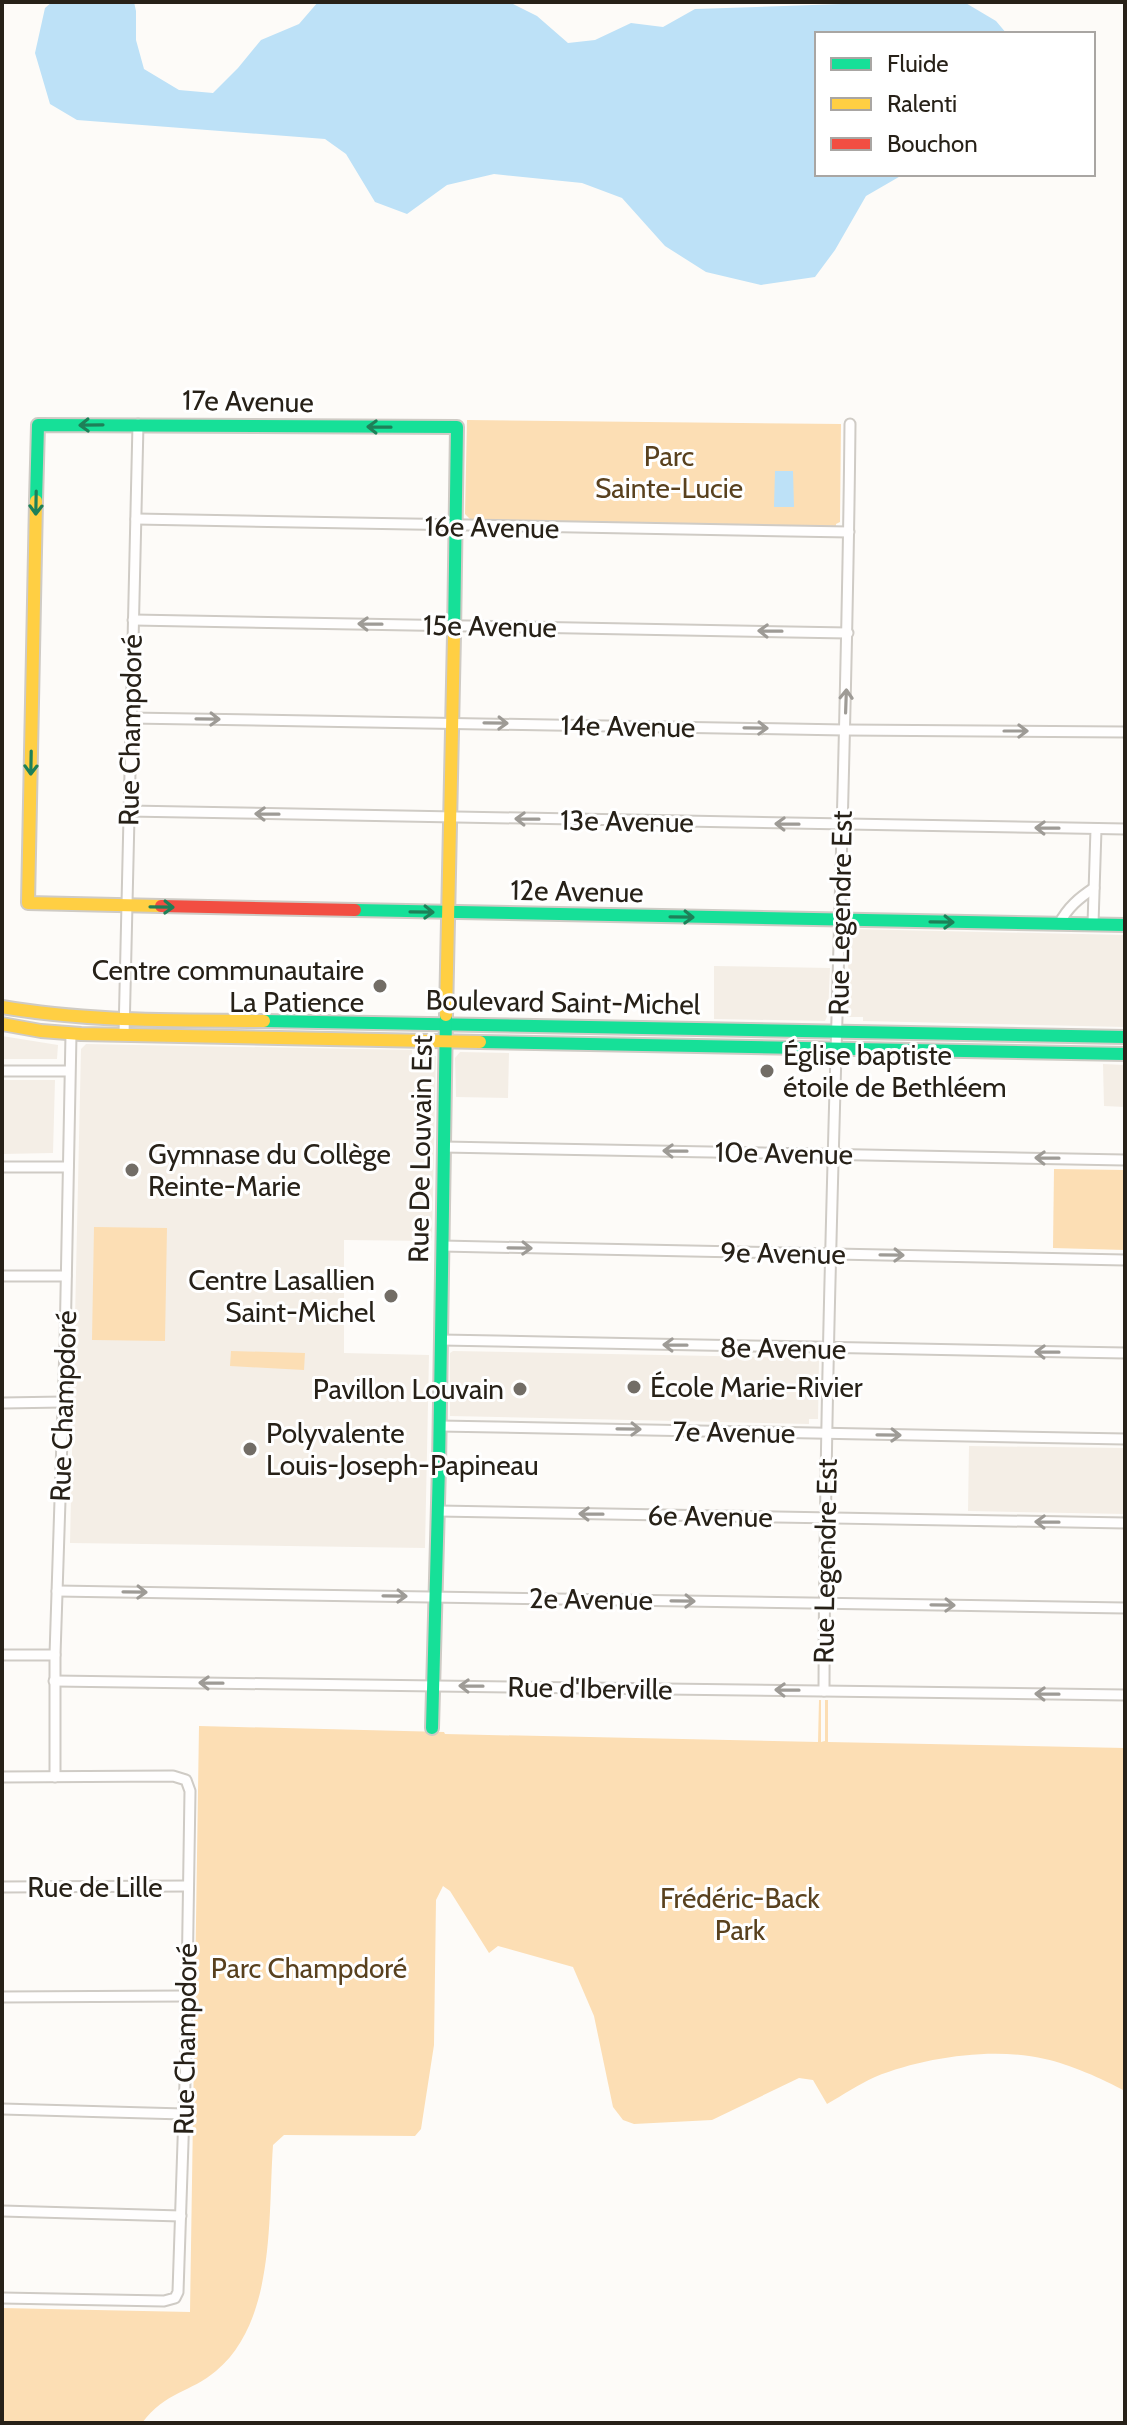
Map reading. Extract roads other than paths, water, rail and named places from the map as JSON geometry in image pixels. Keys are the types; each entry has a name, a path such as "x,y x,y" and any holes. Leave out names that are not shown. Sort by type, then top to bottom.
{"street":[{"name":"Rue Champdoré","path":"124,1035 138,424"},
{"name":"Rue Legendre Est","path":"824,1691 825,1519 848,633 850,424"},
{"name":"17e Avenue","path":"28,903 38,425 457,427"},
{"name":"Rue De Louvain Est","path":"432,1728 457,427"},
{"name":"16e Avenue","path":"136,519 849,532"},
{"name":"15e Avenue","path":"133,620 848,633"},
{"name":"14e Avenue","path":"130,718 1125,732"},
{"name":"13e Avenue","path":"128,811 1125,829"},
{"path":"1093,924 1096,829"},
{"path":"1059,924 1079,897 1094,888"},
{"name":"12e Avenue","path":"28,903 1125,925"},
{"name":"Boulevard Saint-Michel","path":"2,1007 63,1017 124,1019 1125,1037"},
{"name":"Boulevard Saint-Michel","path":"2,1024 71,1034 1125,1054"},
{"name":"Rue Champdoré","path":"2,2298 164,2301 175,2298 179,2286 190,1791 186,1780 173,1776 55,1777 54,1681 64,1402 71,1034"},
{"path":"2,1071 69,1071"},
{"name":"10e Avenue","path":"443,1147 1125,1160"},
{"path":"2,1167 68,1167"},
{"name":"9e Avenue","path":"442,1246 1125,1260"},
{"path":"2,1276 66,1276"},
{"name":"8e Avenue","path":"441,1340 1125,1353"},
{"path":"2,1403 64,1402"},
{"name":"7e Avenue","path":"439,1426 1125,1439"},
{"name":"6e Avenue","path":"438,1511 1125,1523"},
{"name":"2e Avenue","path":"57,1591 1125,1608"},
{"path":"2,1655 55,1655"},
{"name":"Rue d'Iberville","path":"54,1681 1125,1695"},
{"path":"2,1777 55,1777"},
{"name":"Rue de Lille","path":"2,1887 188,1886"},
{"path":"2,1997 186,1996"},
{"path":"2,2109 184,2114"},
{"path":"2,2211 181,2216"}],"water":[{"path":"52,2 134,2 136,40 144,69 179,90 213,93 261,40 299,24 318,2 509,2 537,16 568,43 595,40 631,23 663,27 695,9 900,2 964,2 996,21 1005,32 815,32 815,176 901,176 866,196 835,250 815,277 761,285 706,272 665,246 622,198 582,183 494,174 447,185 407,214 375,202 346,154 325,139 77,120 50,104 35,53 45,8"},
{"path":"775,471 793,471 794,507 774,507"}],"place":[{"name":"Centre communautaire La Patience","path":"380,986"},
{"name":"Église baptiste étoile de Bethléem","path":"767,1071"},
{"name":"Gymnase du Collège Reinte-Marie","path":"132,1170"},
{"name":"Centre Lasallien Saint-Michel","path":"391,1296"},
{"name":"École Marie-Rivier","path":"634,1387"},
{"name":"Pavillon Louvain","path":"520,1389"},
{"name":"Polyvalente Louis-Joseph-Papineau","path":"250,1449"}],"park label":[{"name":"Parc Sainte-Lucie","path":"669,472"},
{"name":"Frédéric-Back Park","path":"740,1914"},
{"name":"Parc Champdoré","path":"309,1968"}]}
